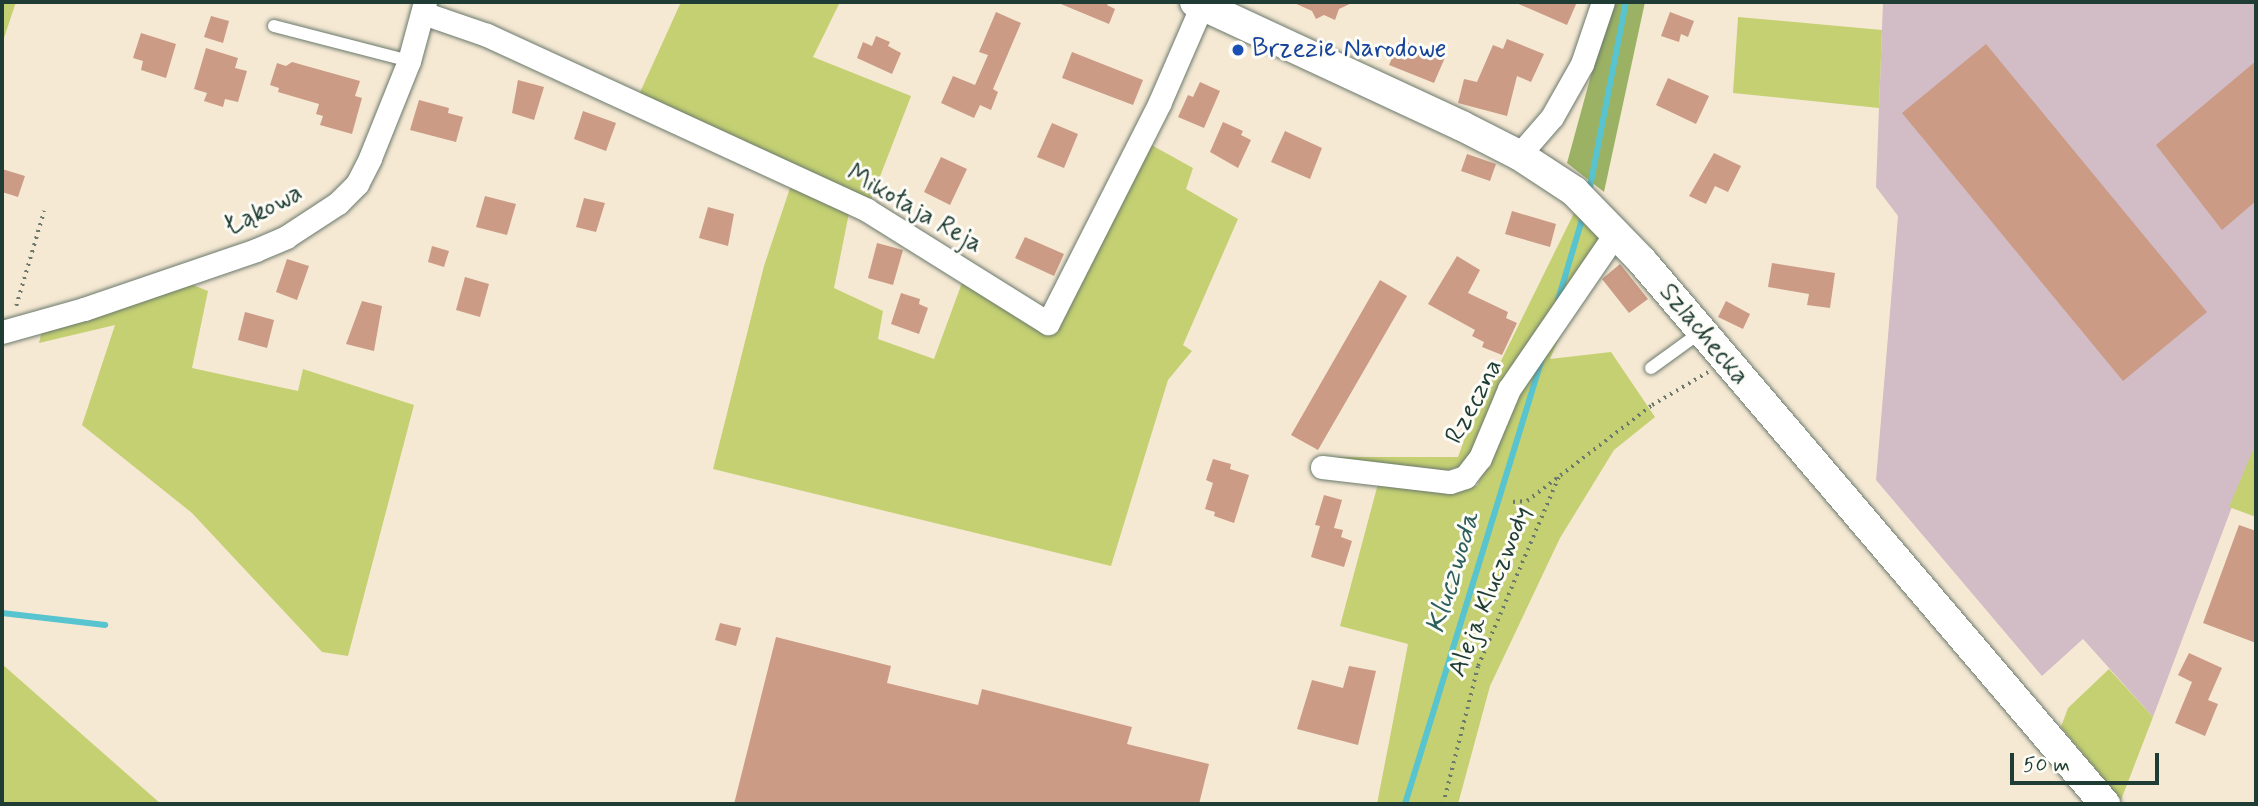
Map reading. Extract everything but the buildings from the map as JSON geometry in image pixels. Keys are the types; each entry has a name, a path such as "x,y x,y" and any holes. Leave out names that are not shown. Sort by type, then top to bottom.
{"street":[{"path":"1519,155 1552,117 1582,64 1603,2"},
{"name":"Szlachecka","path":"1198,3 1519,155 1574,191 1611,228 1711,343 2105,804"},
{"name":"Mikołaja Reja","path":"424,7 867,210 1048,323 1159,104 1198,3"},
{"name":"Łąkowa","path":"5,331 84,309 256,250 286,237 338,203 357,184 409,61 424,7"},
{"name":"Rzeczna","path":"1322,467 1450,482 1465,477 1480,458 1509,389 1611,228"}],"lane":[{"path":"274,26 409,61"},
{"path":"1651,368 1711,343"}],"path":[{"path":"5,331 44,211"},
{"path":"1513,502 1527,500 1651,405 1709,372 1711,343"},
{"name":"Aleja Kluczwody","path":"1443,804 1478,666 1559,476"}],"shaded area":[{"path":"1883,2 2256,2 2256,443 2153,717 2083,639 2042,676 1876,480 1898,216 1876,187"}],"green space":[{"path":"2,2 16,2 2,44"},
{"path":"681,2 840,2 813,57 911,96 871,200 637,99"},
{"path":"1611,2 1645,2 1604,192 1567,163"},
{"path":"1738,17 1882,30 1879,108 1733,93"},
{"path":"1146,142 1193,168 1186,189 1238,219 1183,345 1192,351 1168,380 1111,566 713,469 764,266 791,185 850,208 834,288 883,311 878,339 934,359 963,280 1047,329"},
{"path":"1576,209 1603,238 1467,464 1441,472 1322,457 1458,457 1487,377 1492,379"},
{"path":"188,283 208,291 192,368 298,391 303,369 414,405 348,656 322,652 192,513 82,425 115,325 39,343 43,326"},
{"path":"1564,326 1550,359 1611,352 1655,417 1614,450 1560,538 1490,686 1458,804 1377,804 1408,644 1340,626 1379,480 1477,486 1527,376"},
{"path":"2256,443 2256,517 2229,507"},
{"path":"2,664 161,804 2,804"},
{"path":"2109,669 2153,717 2121,800 2061,727 2068,708"}],"waterway":[{"name":"Kluczwoda","path":"1589,192 1626,2"},
{"name":"Kluczwoda","path":"1558,300 1584,213"},
{"name":"Kluczwoda","path":"1405,804 1543,356"},
{"path":"2,613 105,625"}],"place":[{"name":"Brzezie Narodowe","path":"1238,50"}]}
